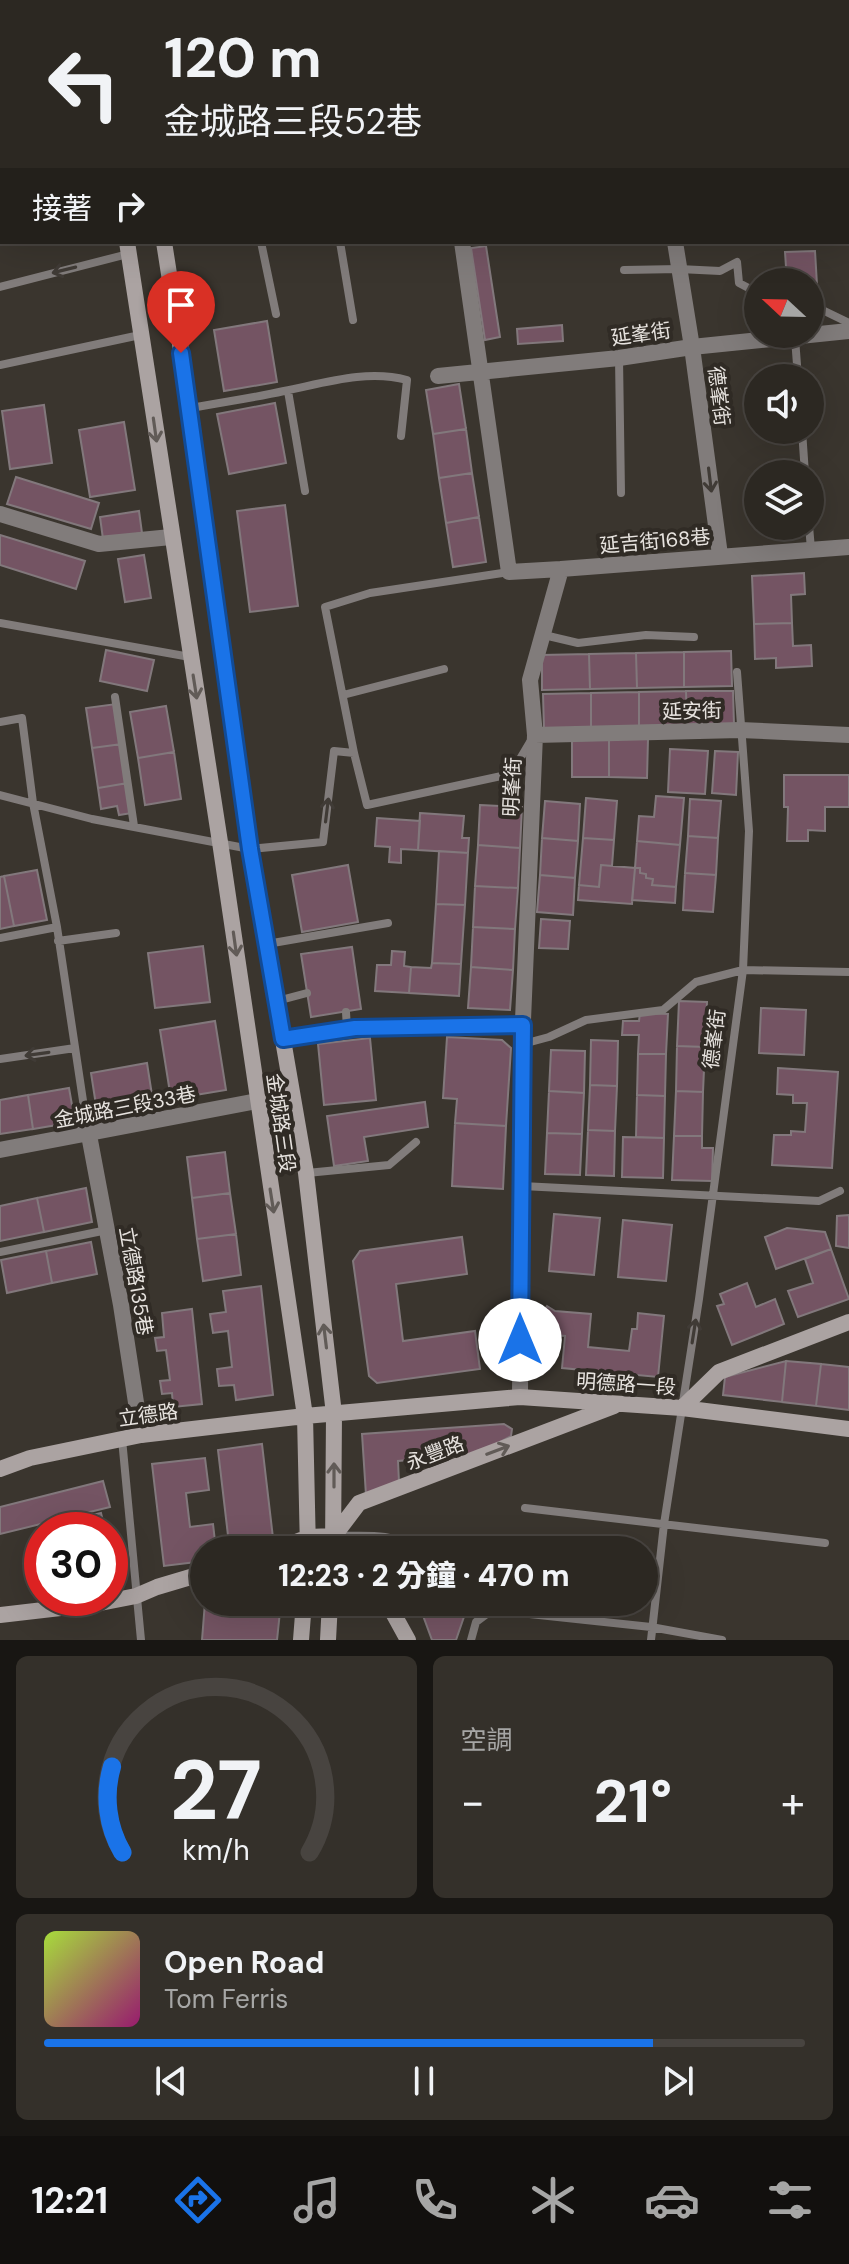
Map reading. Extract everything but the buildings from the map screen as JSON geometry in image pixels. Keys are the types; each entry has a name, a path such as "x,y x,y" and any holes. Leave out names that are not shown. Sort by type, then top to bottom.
{"main road":[{"name":"金城路三段","path":"164,244 190,408 250,849 306,1173 334,1414 334,1536"},
{"name":"金城路三段","path":"131,246 140,335 220,842 305,1416 309,1536"},
{"path":"682,1408 719,1372 849,1322"},
{"name":"明德路一段","path":"305,1416 520,1397 682,1408 849,1429"},
{"name":"永豐路","path":"338,1536 359,1503 621,1403"},
{"name":"立德路","path":"0,1469 30,1458 122,1438 305,1416"},
{"path":"0,1615 136,1596 190,1577"},
{"path":"301,1640 303,1616"},
{"path":"328,1640 329,1616"},
{"path":"395,1616 408,1640"}],"street":[{"path":"462,244 509,572 561,569"},
{"name":"德峯街","path":"675,244 720,555"},
{"name":"延峯街","path":"824,334 849,331"},
{"name":"延峯街","path":"438,376 744,342"},
{"path":"0,514 99,544 171,537"},
{"name":"延吉街168巷","path":"561,569 849,547"},
{"name":"明峯街","path":"520,1397 522,1044 535,735 530,680 561,569"},
{"name":"延安街","path":"535,735 740,730 849,735"},
{"name":"金城路三段33巷","path":"0,1150 257,1101"},
{"name":"立德路135巷","path":"89,1135 141,1435"}],"lane":[{"path":"261,244 276,314"},
{"path":"340,244 353,320"},
{"path":"0,287 131,246"},
{"path":"624,270 720,271 737,262 739,283 744,286"},
{"path":"824,311 849,323"},
{"path":"0,365 140,335"},
{"path":"619,358 621,493"},
{"path":"190,408 288,391 308,384 386,374 407,380 401,436"},
{"path":"288,391 305,491"},
{"path":"810,540 811,549"},
{"path":"509,572 370,593 325,607 367,805 511,774 535,735"},
{"path":"0,623 190,657"},
{"path":"544,635 578,643 646,635 694,637"},
{"path":"343,695 444,669"},
{"name":"德峯街","path":"651,1640 664,1524 743,970 749,831 737,672"},
{"path":"115,697 134,826"},
{"path":"0,722 22,718 33,803 57,927 89,1135"},
{"path":"0,795 92,819 250,849 323,842 334,751 354,753"},
{"path":"267,944 388,923"},
{"path":"0,938 57,927"},
{"path":"58,941 116,933"},
{"path":"522,1044 549,1037 586,1020 663,1010 696,982 743,970 849,972"},
{"path":"277,1001 307,993"},
{"path":"346,1012 347,1029"},
{"path":"283,1039 347,1029 523,1025"},
{"path":"0,1059 75,1048"},
{"path":"306,1173 389,1165 416,1142"},
{"path":"521,1186 819,1201 840,1191"},
{"path":"0,1252 107,1230"},
{"path":"122,1438 141,1640"},
{"path":"525,1508 825,1543"},
{"path":"471,1640 476,1622 492,1610 651,1627 722,1640"}],"route":[{"path":"181,353 250,849 283,1039 355,1028 523,1025 520,1340"}]}
